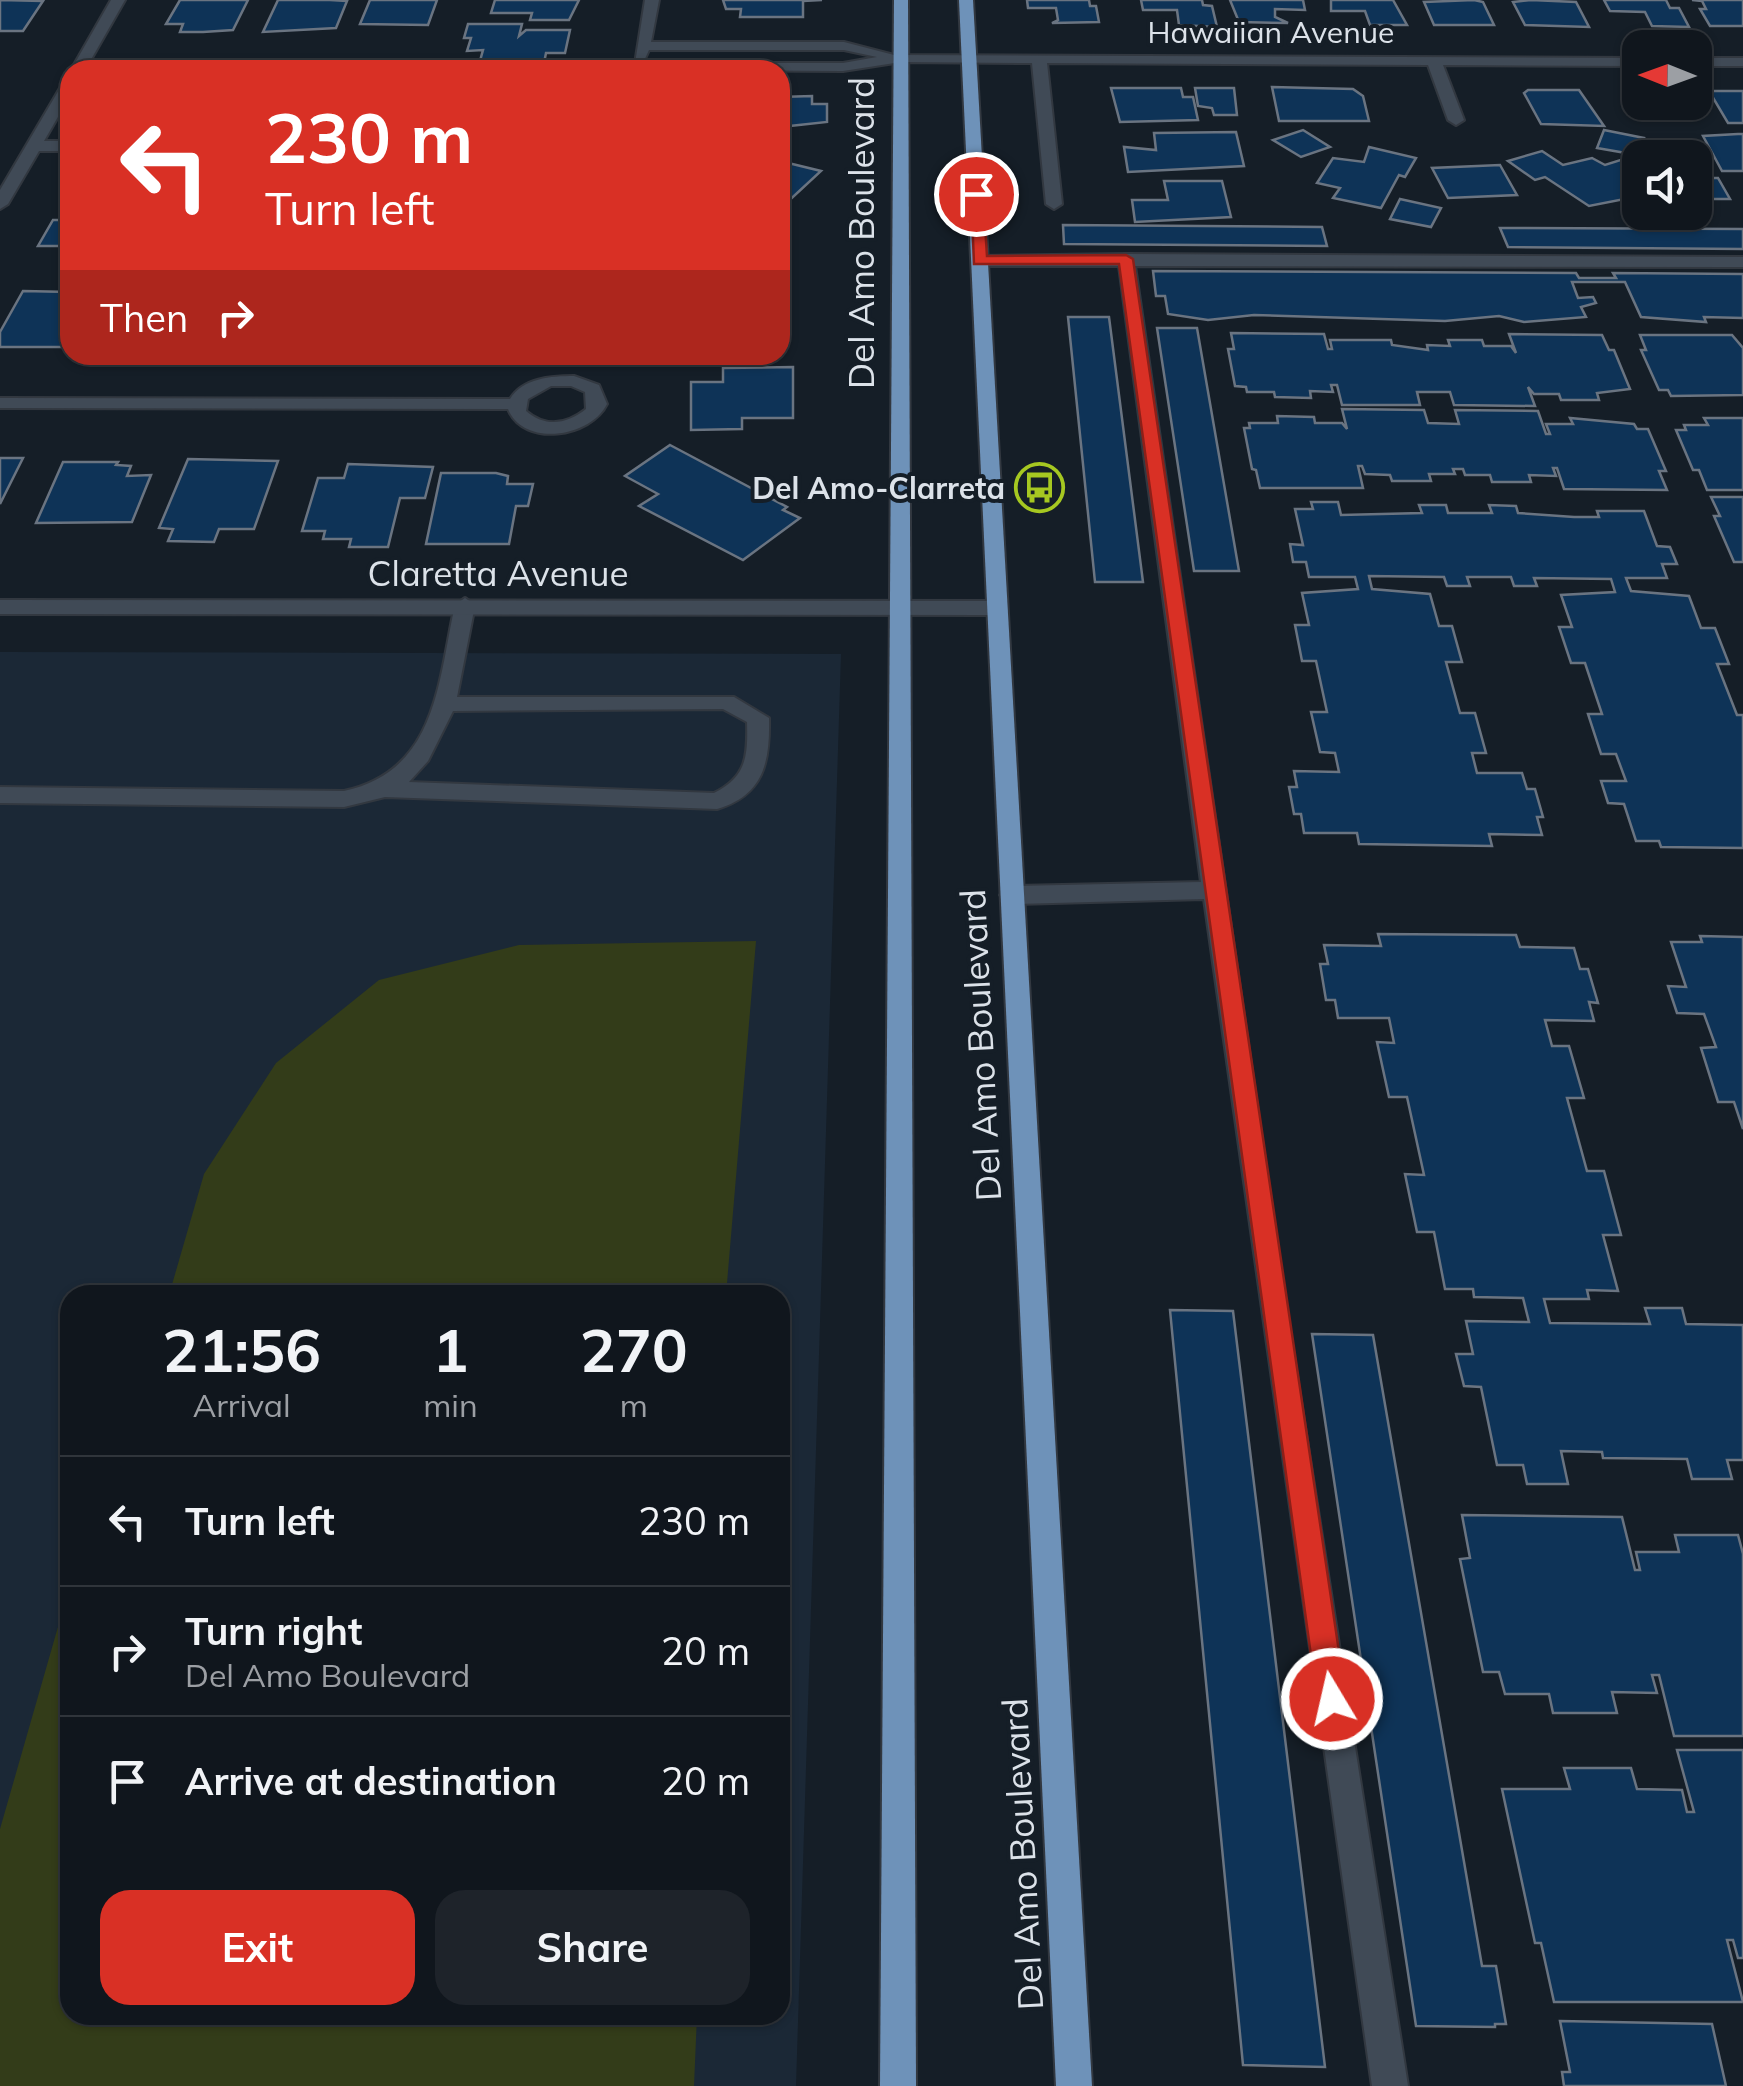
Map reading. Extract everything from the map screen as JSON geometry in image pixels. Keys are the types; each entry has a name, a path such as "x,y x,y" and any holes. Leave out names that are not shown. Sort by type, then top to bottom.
{"main road":[{"name":"Del Amo Boulevard","path":"898,2086 901,0"},
{"name":"Del Amo Boulevard","path":"966,0 1074,2086"}],"street":[{"path":"84,60 118,0"},
{"path":"640,60 652,0"},
{"name":"Hawaiian Avenue","path":"643,46 844,46 901,58"},
{"name":"Hawaiian Avenue","path":"790,67 842,67 901,58 1622,62"},
{"path":"1039,59 1054,204"},
{"path":"1434,61 1456,120"},
{"path":"1712,62 1743,62"},
{"path":"0,204 60,100"},
{"path":"34,146 60,146"},
{"path":"1126,259 1390,2086"},
{"path":"980,260 1743,262"},
{"path":"0,404 516,404"},
{"path":"382,789 424,756 436,732 465,605"},
{"name":"Claretta Avenue","path":"0,607 997,608"},
{"path":"0,796 344,799 382,789 717,801 745,789 759,761 758,718 726,702 442,704"},
{"path":"1012,895 1215,890"}],"shaded area":[{"path":"0,652 841,654 796,2086 0,2086"}],"green space":[{"path":"756,941 727,1285 172,1285 204,1174 276,1063 379,980 519,945"},
{"path":"60,1620 60,2025 697,2025 694,2086 0,2086 0,1829"}],"building":[{"path":"0,0 43,1 23,31 0,31"},
{"path":"180,0 248,0 233,30 180,32 183,24 166,24"},
{"path":"278,0 347,1 336,28 263,32"},
{"path":"370,0 437,0 428,25 360,24"},
{"path":"495,0 579,0 569,20 530,20 532,13 491,13"},
{"path":"723,0 822,0 803,1 803,17 740,17 741,9 726,9"},
{"path":"1027,0 1089,0 1090,6 1096,6 1099,22 1052,23 1058,20 1056,8 1028,8"},
{"path":"1141,0 1202,0 1203,5 1212,6 1217,27 1179,25 1177,10 1143,10"},
{"path":"1230,0 1303,0 1305,10 1275,9 1275,17 1288,23 1239,22"},
{"path":"1331,0 1393,0 1407,25 1370,25 1365,11 1331,11"},
{"path":"1604,0 1666,0 1670,8 1679,8 1689,27 1652,26 1645,12 1610,11"},
{"path":"1692,0 1743,0 1743,26 1710,26 1700,9 1706,9 1702,1"},
{"path":"1424,2 1483,2 1494,25 1434,25"},
{"path":"1513,2 1576,2 1589,27 1525,25"},
{"path":"468,24 522,24 519,36 526,30 570,30 565,53 546,53 545,60 480,60 483,50 467,51 471,38 464,38"},
{"path":"1272,87 1353,89 1363,96 1369,121 1279,121"},
{"path":"1111,88 1181,88 1183,97 1193,97 1198,120 1120,122"},
{"path":"1195,88 1234,88 1237,115 1214,115 1212,108 1198,106"},
{"path":"1579,90 1604,126 1541,124 1524,93"},
{"path":"1712,91 1743,91 1743,123 1728,123"},
{"path":"812,96 812,104 827,104 827,122 790,126 790,97"},
{"path":"1303,130 1330,147 1301,157 1273,140"},
{"path":"1604,130 1644,138 1622,140 1622,152 1597,148"},
{"path":"1236,132 1244,166 1128,172 1124,147 1156,150 1154,133"},
{"path":"1743,134 1743,171 1722,171 1712,153 1712,140 1703,136"},
{"path":"1369,147 1416,158 1405,177 1399,175 1381,208 1333,198 1340,188 1317,183 1333,158 1364,162"},
{"path":"1542,151 1563,165 1592,158 1605,165 1622,160 1622,200 1589,206 1545,177 1535,180 1508,161"},
{"path":"790,163 821,171 790,200"},
{"path":"1500,165 1517,195 1448,198 1432,168"},
{"path":"1712,178 1718,178 1730,199 1712,199"},
{"path":"1164,181 1222,181 1231,217 1135,222 1132,200 1168,200"},
{"path":"1400,199 1441,208 1431,227 1390,219"},
{"path":"53,220 60,220 60,246 38,246"},
{"path":"1063,225 1322,227 1327,246 1064,244"},
{"path":"1500,228 1743,229 1743,249 1508,247"},
{"path":"1153,271 1576,273 1579,278 1616,278 1613,273 1743,274 1743,318 1704,317 1706,322 1641,317 1625,282 1572,282 1578,298 1593,297 1596,303 1581,307 1586,317 1524,322 1499,316 1445,321 1254,315 1208,320 1168,314 1165,296 1156,296"},
{"path":"23,291 60,292 60,347 0,347 0,332"},
{"path":"1068,317 1109,317 1143,582 1095,582"},
{"path":"1157,328 1197,328 1239,571 1194,571"},
{"path":"1231,333 1324,334 1328,349 1332,349 1330,340 1391,340 1392,345 1428,350 1427,345 1450,346 1448,340 1482,340 1484,346 1511,346 1516,353 1509,334 1602,335 1609,350 1614,350 1630,389 1597,393 1599,400 1561,400 1559,394 1534,394 1528,387 1535,406 1454,405 1450,392 1417,392 1420,405 1342,405 1337,385 1331,385 1333,392 1310,391 1311,398 1275,397 1274,392 1247,392 1246,387 1235,386 1228,349 1234,349"},
{"path":"1640,335 1732,335 1743,348 1743,395 1671,396 1668,390 1659,390 1641,350 1646,350"},
{"path":"793,367 793,418 742,418 742,429 691,430 691,382 723,382 723,368"},
{"path":"1342,409 1424,410 1428,423 1459,424 1455,410 1538,411 1546,434 1550,434 1546,424 1573,424 1570,418 1634,424 1637,429 1648,429 1666,471 1659,471 1667,490 1564,489 1557,468 1553,468 1556,476 1529,475 1531,482 1492,482 1490,475 1465,475 1463,469 1453,469 1455,474 1429,474 1431,481 1392,481 1390,475 1365,474 1362,466 1358,466 1363,488 1260,488 1244,428 1250,428 1249,423 1278,423 1277,416 1314,417 1315,423 1342,423 1347,429"},
{"path":"1704,418 1743,418 1743,490 1707,490 1699,470 1693,470 1676,430 1686,430 1684,425 1708,425"},
{"path":"670,445 787,507 783,510 800,518 743,560 639,506 658,494 625,476"},
{"path":"0,458 23,458 0,504"},
{"path":"188,459 278,461 254,529 219,529 214,542 168,541 173,529 159,528"},
{"path":"63,462 118,462 116,465 131,466 127,476 151,475 132,522 36,523"},
{"path":"348,464 433,467 425,498 400,498 388,547 349,547 351,539 323,539 325,531 302,531 318,478 344,478"},
{"path":"441,473 496,473 508,476 507,484 533,484 528,506 516,506 509,544 426,544"},
{"path":"1711,497 1743,497 1743,562 1734,562 1714,516 1720,516"},
{"path":"1311,502 1338,502 1341,515 1422,513 1419,505 1446,505 1448,513 1492,513 1489,505 1516,506 1518,513 1574,517 1599,517 1597,511 1644,511 1657,546 1670,547 1677,564 1662,564 1667,578 1626,578 1631,591 1689,596 1701,628 1715,628 1729,664 1717,664 1737,715 1743,715 1743,848 1661,847 1659,841 1636,841 1624,804 1608,803 1601,781 1626,781 1616,754 1601,754 1588,714 1602,714 1585,663 1571,663 1559,627 1572,627 1561,595 1615,592 1611,579 1534,578 1537,586 1514,586 1511,577 1467,577 1470,586 1447,586 1444,577 1369,576 1372,589 1430,594 1439,626 1452,626 1462,662 1446,662 1460,713 1475,713 1486,753 1472,753 1477,773 1522,773 1527,789 1535,789 1543,817 1537,817 1542,835 1489,834 1492,846 1359,844 1357,833 1304,833 1301,814 1294,814 1289,787 1297,787 1294,771 1339,772 1335,753 1320,752 1311,712 1327,712 1316,661 1302,661 1295,625 1309,625 1302,593 1358,589 1355,577 1309,577 1306,562 1293,562 1290,544 1303,545 1295,509 1313,509"},
{"path":"1378,934 1516,935 1520,947 1574,948 1580,969 1588,969 1598,1003 1589,1002 1594,1021 1545,1020 1552,1046 1569,1046 1584,1098 1567,1098 1587,1171 1604,1171 1621,1235 1603,1235 1618,1291 1587,1290 1589,1299 1544,1299 1550,1323 1650,1324 1645,1308 1682,1308 1686,1324 1743,1325 1743,1460 1727,1460 1732,1479 1692,1479 1687,1459 1603,1458 1602,1452 1561,1451 1568,1484 1527,1484 1523,1465 1497,1465 1481,1387 1464,1386 1456,1354 1473,1354 1466,1321 1529,1322 1523,1298 1474,1297 1473,1289 1445,1289 1434,1232 1417,1232 1405,1174 1424,1175 1407,1097 1389,1097 1377,1042 1394,1043 1389,1018 1338,1018 1335,1000 1326,1000 1320,964 1328,964 1324,945 1381,946"},
{"path":"1700,936 1743,937 1743,1129 1734,1102 1718,1102 1701,1048 1716,1047 1704,1014 1677,1013 1668,986 1686,987 1671,942 1702,942"},
{"path":"1170,1310 1233,1311 1325,2067 1243,2065"},
{"path":"1312,1334 1373,1335 1482,1966 1496,1966 1506,2024 1495,2027 1416,2026"},
{"path":"1462,1515 1622,1517 1635,1570 1640,1570 1636,1552 1679,1552 1675,1535 1738,1535 1743,1554 1743,1736 1674,1736 1659,1675 1652,1675 1657,1693 1612,1692 1617,1713 1553,1713 1549,1694 1505,1694 1499,1672 1483,1672 1460,1559 1470,1558"},
{"path":"1677,1750 1743,1750 1743,1958 1738,1958 1733,1940 1727,1940 1743,2002 1554,2002 1541,1943 1535,1943 1502,1789 1570,1789 1564,1768 1631,1768 1637,1789 1682,1790 1687,1812 1694,1812"},
{"path":"1560,2021 1712,2024 1726,2086 1564,2086 1562,2072 1570,2072"}],"place":[{"name":"Del Amo-Clarreta","path":"1040,488"}],"route":[{"path":"976,194 980,260 1126,259 1332,1699"}]}
